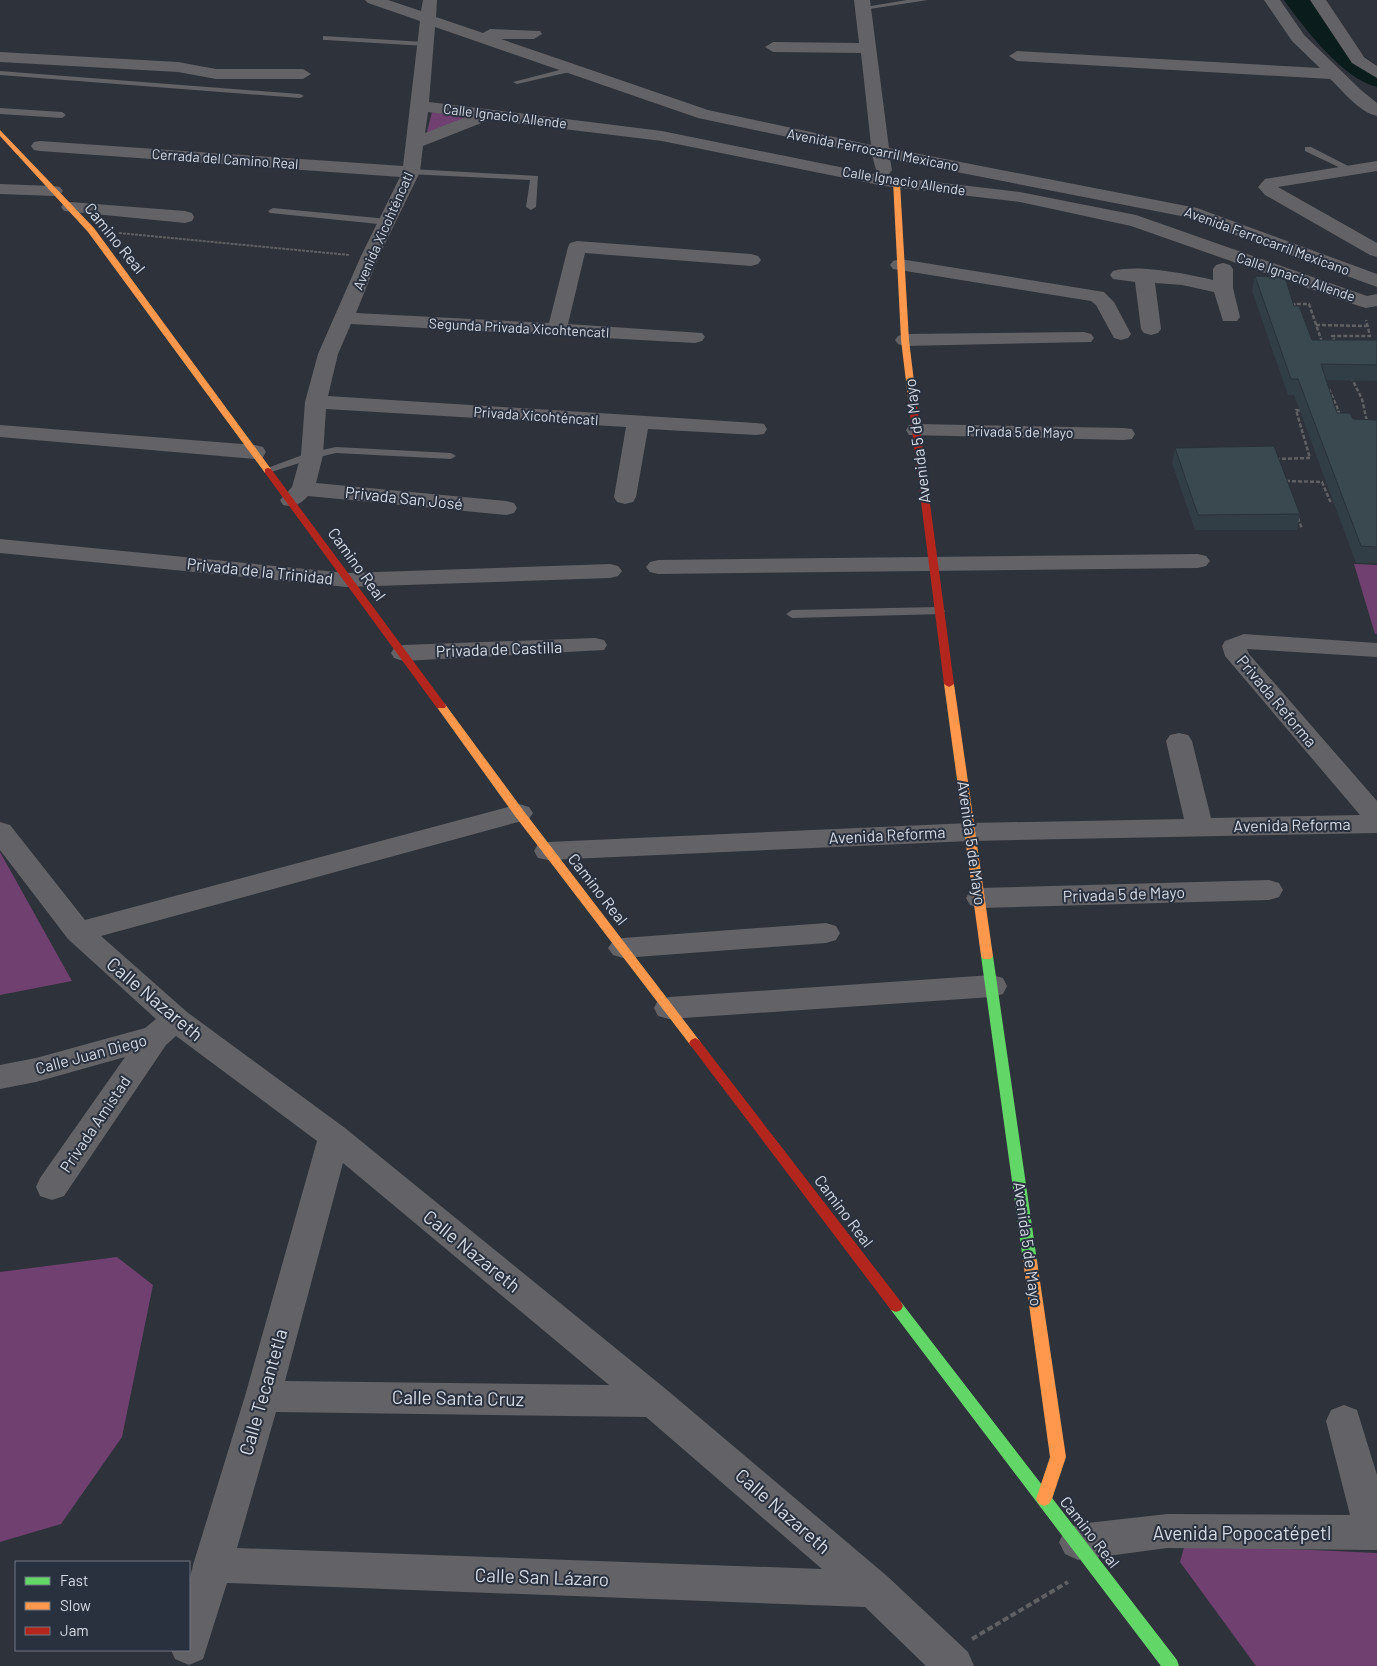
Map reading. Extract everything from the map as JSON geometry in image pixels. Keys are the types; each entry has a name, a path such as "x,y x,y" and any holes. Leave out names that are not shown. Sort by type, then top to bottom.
{"main road":[{"name":"Camino Real","path":"0,132 91,230 268,470 297,494 347,580 403,653 519,813 1171,1666"},
{"name":"Avenida 5 de Mayo","path":"890,182 900,265 905,340 932,565 1058,1457 1044,1499"}],"street":[{"name":"Avenida Ferrocarril Mexicano","path":"373,0 478,38 704,114 881,152 1191,212 1377,281"},
{"name":"Avenida Xicohténcatl","path":"297,494 312,455 316,402 328,354 370,256 411,172 416,143 430,0"},
{"path":"1272,0 1298,38 1369,107 1377,111"},
{"path":"1318,0 1358,60 1377,73"},
{"name":"Avenida 5 de Mayo","path":"862,4 881,152 890,182"},
{"path":"478,38 494,33 534,34"},
{"path":"773,47 868,48"},
{"path":"1017,56 1335,74"},
{"path":"0,57 178,67 216,74 303,74"},
{"name":"Calle Ignacio Allende","path":"420,106 662,136 890,182 1020,197 1136,221 1372,308"},
{"path":"416,143 490,114"},
{"name":"Cerrada del Camino Real","path":"40,146 411,172"},
{"path":"1377,178 1363,169 1271,183 1267,187 1377,251"},
{"path":"0,189 54,191"},
{"path":"70,207 185,217"},
{"path":"557,330 577,248 752,260"},
{"path":"1222,252 1223,288 1230,317"},
{"path":"900,265 1097,296 1104,302 1121,334"},
{"path":"1120,275 1182,280 1223,288"},
{"path":"1144,276 1151,329"},
{"name":"Segunda Privada Xicohtencatl","path":"344,318 695,337"},
{"path":"905,340 1084,338"},
{"name":"Privada Xicohténcatl","path":"316,402 756,430"},
{"path":"625,498 638,422"},
{"name":"Privada 5 de Mayo","path":"916,430 1124,434"},
{"path":"0,431 255,452"},
{"name":"Privada San José","path":"297,494 506,508"},
{"name":"Privada de la Trinidad","path":"0,546 347,580 610,571"},
{"path":"658,567 932,565 1198,560"},
{"name":"Privada Reforma","path":"1377,650 1244,640 1234,646 1237,656 1377,818"},
{"name":"Privada de Castilla","path":"403,653 595,645"},
{"path":"1179,742 1200,827"},
{"path":"78,932 519,813"},
{"name":"Avenida Reforma","path":"548,851 970,832 1377,824"},
{"name":"Calle Nazareth","path":"0,830 78,932 166,1028 334,1137 654,1401 873,1589 949,1661"},
{"name":"Privada 5 de Mayo","path":"980,898 1269,890"},
{"path":"623,948 826,933"},
{"path":"669,1008 992,986"},
{"name":"Calle Juan Diego","path":"0,1077 36,1070 166,1028"},
{"name":"Privada Amistad","path":"52,1187 166,1028"},
{"name":"Calle Tecantetla","path":"190,1641 262,1396 334,1137"},
{"name":"Calle Santa Cruz","path":"262,1396 654,1401"},
{"path":"1344,1422 1376,1533"},
{"name":"Avenida Popocatépetl","path":"1087,1554 1167,1531 1376,1533"},
{"name":"Calle San Lázaro","path":"212,1565 873,1589"},
{"name":"Calle Tecantetla","path":"183,1666 187,1651"}],"lane":[{"path":"862,4 924,0"},
{"path":"326,38 426,44"},
{"path":"517,82 571,69"},
{"path":"0,73 300,96"},
{"path":"0,80 66,84 73,79"},
{"path":"0,111 62,115"},
{"path":"1308,149 1363,169"},
{"path":"411,172 535,178 531,207"},
{"path":"273,211 388,222"},
{"path":"268,470 312,455 336,450 451,456"},
{"path":"792,614 938,610"}],"path":[{"path":"91,230 370,256"},
{"path":"1297,313 1294,304 1309,304 1324,349"},
{"path":"1316,325 1372,308 1370,336 1332,336 1338,350"},
{"path":"1350,374 1362,399 1368,430"},
{"path":"1328,388 1339,412 1330,412"},
{"path":"1267,459 1310,458 1296,410 1304,410"},
{"path":"1276,459 1278,466"},
{"path":"1281,474 1287,489"},
{"path":"1284,481 1322,482 1330,501 1339,501"},
{"path":"1296,513 1302,529"},
{"path":"949,1661 1087,1554"}],"shaded area":[{"path":"432,112 476,117 426,136"},
{"path":"1354,564 1377,565 1377,634 1375,634"},
{"path":"0,852 72,981 0,995"},
{"path":"117,1257 153,1285 122,1437 61,1524 0,1542 0,1272"},
{"path":"1185,1544 1377,1553 1377,1666 1256,1666 1180,1562"}],"building":[{"path":"1255,276 1285,277 1294,306 1299,306 1312,340 1377,340 1377,365 1321,364 1337,413 1350,413 1353,419 1377,420 1377,547 1361,546 1298,379 1291,379"},
{"path":"1274,446 1300,514 1198,515 1175,448"}],"waterway":[{"path":"1297,0 1337,49 1377,79"}],"traffic: fast":[{"path":"987,956 1030,1261"},
{"path":"896,1306 1171,1666"}],"traffic: slow":[{"path":"0,132 91,230 268,471"},
{"path":"896,183 905,340 912,398"},
{"path":"949,684 987,956"},
{"path":"441,706 519,813 695,1043"},
{"path":"1030,1261 1058,1457 1044,1499"}],"traffic: jam":[{"path":"912,398 949,684"},
{"path":"268,471 441,706"},
{"path":"695,1043 896,1306"}]}
